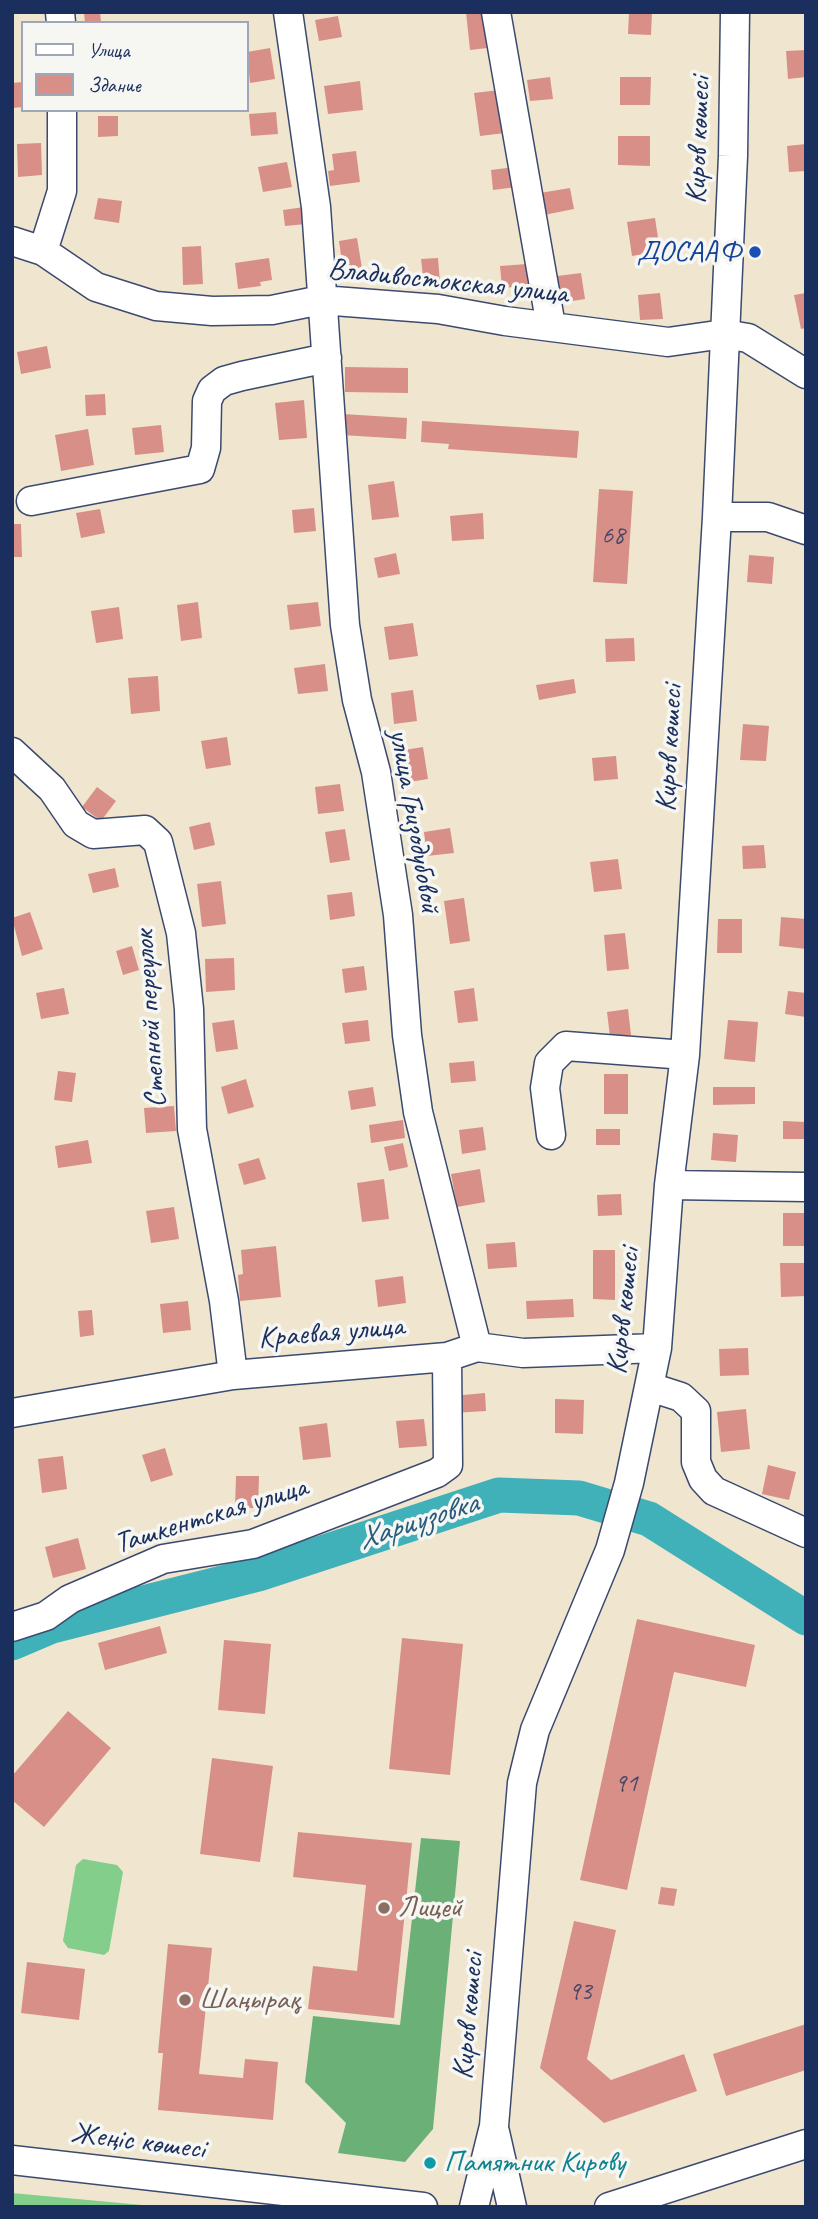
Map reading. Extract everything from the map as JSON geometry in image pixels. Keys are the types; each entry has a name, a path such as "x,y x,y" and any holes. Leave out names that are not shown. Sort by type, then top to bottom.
{"street":[{"name":"улица Гризодубовой","path":"288,12 316,207 345,625 357,700 376,772 394,889 418,1112 477,1347"},
{"path":"496,12 551,326"},
{"name":"Киров көшесі","path":"494,2126 522,1783 535,1731 610,1550 629,1483 657,1348 669,1185 685,1055 717,517 733,156 735,12"},
{"path":"43,251 62,191 62,112"},
{"name":"Владивостокская улица","path":"12,241 43,251 96,287 156,306 212,311 272,310 321,300 438,309 668,342 724,334"},
{"path":"724,334 748,338 806,374"},
{"path":"31,501 200,469 206,448 207,401 212,390 224,382 243,376 327,358"},
{"path":"717,517 768,517 806,530"},
{"name":"Степной переулок","path":"12,752 52,789 76,824 93,834 145,830 158,842 181,933 189,1009 192,1129 224,1301 233,1376"},
{"path":"551,1135 545,1087 550,1063 566,1046 685,1055"},
{"path":"669,1185 806,1187"},
{"name":"Краевая улица","path":"12,1413 233,1376 447,1357 477,1347 523,1353 657,1348"},
{"name":"Ташкентская улица","path":"12,1627 46,1616 70,1599 163,1559 253,1544 438,1473 448,1465 447,1357"},
{"path":"650,1387 681,1397 696,1411 696,1462 704,1479 714,1491 806,1533"},
{"path":"474,2207 494,2126"},
{"path":"494,2126 512,2207"},
{"path":"609,2207 806,2144"},
{"name":"Жеңіс көшесі","path":"12,2160 423,2207"},
{"name":"Жеңіс көшесі","path":"256,2189 289,2207"}],"green space":[{"path":"421,1838 460,1841 433,2129 405,2162 338,2153 346,2123 305,2082 313,2016 400,2025"},
{"path":"83,1859 117,1865 123,1872 109,1951 104,1955 68,1948 63,1941 76,1865"},
{"path":"12,2193 164,2207 12,2207"}],"building":[{"path":"84,12 100,12 101,21 85,21"},
{"path":"466,12 484,12 487,48 470,50"},
{"path":"629,12 652,12 651,35 628,34"},
{"path":"338,16 342,37 319,41 315,20"},
{"path":"270,48 275,79 250,83 248,52"},
{"path":"806,50 806,77 788,79 786,51"},
{"path":"550,77 553,99 530,101 527,80"},
{"path":"620,77 651,77 650,105 620,105"},
{"path":"360,81 363,110 328,114 324,86"},
{"path":"21,82 21,107 12,108 12,83"},
{"path":"499,90 505,133 480,136 474,93"},
{"path":"276,112 278,134 251,136 249,114"},
{"path":"98,116 118,116 118,136 98,137"},
{"path":"618,136 650,136 650,166 618,165"},
{"path":"41,143 42,175 18,177 17,144"},
{"path":"806,144 806,171 789,172 787,146"},
{"path":"356,151 360,182 330,186 328,171 334,170 332,154"},
{"path":"287,162 292,187 263,192 258,167"},
{"path":"515,167 517,187 493,190 491,170"},
{"path":"570,188 574,209 544,215 540,193"},
{"path":"98,198 122,201 119,223 94,219"},
{"path":"304,207 306,224 285,226 283,210"},
{"path":"655,218 660,251 632,256 627,222"},
{"path":"357,238 363,274 344,277 339,241"},
{"path":"201,246 203,284 183,285 182,247"},
{"path":"269,258 272,280 260,282 261,286 238,289 235,263"},
{"path":"438,258 440,283 424,285 421,259"},
{"path":"527,264 528,286 502,288 500,266"},
{"path":"581,273 585,299 560,303 557,276"},
{"path":"660,293 663,319 640,320 638,295"},
{"path":"806,293 806,328 801,329 794,295"},
{"path":"47,346 51,368 21,374 17,352"},
{"path":"345,367 408,368 408,393 345,392"},
{"path":"105,394 106,415 86,416 85,395"},
{"path":"304,400 307,438 279,440 275,403"},
{"path":"343,414 407,418 406,439 342,435"},
{"path":"422,421 579,431 577,458 448,449 449,444 421,442"},
{"path":"161,425 164,452 135,455 132,428"},
{"path":"88,429 94,465 61,471 55,435"},
{"path":"394,481 399,517 372,520 368,485"},
{"path":"599,489 633,491 627,584 593,582"},
{"path":"314,508 316,531 294,533 292,510"},
{"path":"100,509 105,533 81,538 76,513"},
{"path":"483,513 484,539 452,541 450,516"},
{"path":"12,524 21,524 22,557 12,557"},
{"path":"396,553 400,574 378,578 374,558"},
{"path":"749,555 774,557 772,584 747,582"},
{"path":"198,602 202,638 181,641 177,605"},
{"path":"318,602 321,626 290,630 287,605"},
{"path":"119,607 123,639 96,643 91,611"},
{"path":"413,623 418,656 389,660 384,627"},
{"path":"634,638 635,661 606,662 605,639"},
{"path":"325,664 328,691 298,694 294,668"},
{"path":"158,676 160,711 131,714 128,678"},
{"path":"574,679 576,693 539,700 536,685"},
{"path":"413,690 417,721 394,724 391,693"},
{"path":"743,724 769,726 766,761 740,760"},
{"path":"227,737 231,765 206,769 201,741"},
{"path":"423,747 428,779 403,783 398,751"},
{"path":"616,756 618,779 594,781 592,758"},
{"path":"340,784 344,811 318,814 315,787"},
{"path":"97,787 116,801 101,821 82,807"},
{"path":"210,822 215,845 194,850 189,827"},
{"path":"450,828 454,853 427,856 424,832"},
{"path":"345,829 350,860 330,863 325,832"},
{"path":"764,845 766,868 743,869 742,846"},
{"path":"618,859 622,889 594,892 590,862"},
{"path":"115,868 119,887 93,893 88,874"},
{"path":"221,881 226,924 202,927 197,884"},
{"path":"352,892 355,916 330,920 327,895"},
{"path":"464,898 470,941 450,944 444,901"},
{"path":"30,912 43,949 22,956 12,918"},
{"path":"781,917 806,919 806,949 779,946"},
{"path":"718,919 742,919 742,953 717,953"},
{"path":"625,933 629,969 607,971 604,935"},
{"path":"132,946 139,970 123,975 116,951"},
{"path":"234,958 235,990 206,992 205,959"},
{"path":"364,966 367,990 345,993 342,969"},
{"path":"64,988 69,1014 41,1019 36,993"},
{"path":"474,988 478,1021 458,1023 454,991"},
{"path":"788,991 806,993 806,1017 785,1014"},
{"path":"628,1009 631,1035 610,1037 607,1012"},
{"path":"234,1020 238,1049 216,1052 212,1023"},
{"path":"368,1020 370,1041 345,1044 342,1023"},
{"path":"728,1020 758,1022 755,1062 724,1059"},
{"path":"474,1061 476,1081 451,1083 449,1063"},
{"path":"58,1071 76,1073 72,1102 54,1100"},
{"path":"604,1074 628,1074 628,1114 604,1114"},
{"path":"246,1079 254,1107 228,1114 221,1087"},
{"path":"373,1087 376,1106 351,1110 348,1091"},
{"path":"713,1087 755,1087 755,1104 713,1105"},
{"path":"174,1106 176,1131 146,1133 144,1108"},
{"path":"403,1120 405,1138 371,1143 369,1125"},
{"path":"783,1121 806,1122 806,1139 783,1139"},
{"path":"483,1127 486,1150 462,1154 459,1130"},
{"path":"596,1129 620,1129 620,1145 596,1145"},
{"path":"713,1133 738,1135 736,1162 711,1160"},
{"path":"88,1140 92,1163 58,1168 55,1146"},
{"path":"403,1143 408,1167 389,1171 384,1147"},
{"path":"259,1158 266,1179 244,1185 238,1164"},
{"path":"480,1169 485,1202 457,1207 451,1174"},
{"path":"384,1179 389,1219 362,1222 357,1183"},
{"path":"621,1194 622,1215 598,1216 597,1195"},
{"path":"174,1207 179,1239 151,1243 146,1211"},
{"path":"783,1213 806,1213 806,1246 783,1246"},
{"path":"515,1242 517,1267 488,1269 486,1244"},
{"path":"276,1246 281,1297 240,1301 238,1275 243,1274 241,1250"},
{"path":"593,1250 615,1250 615,1300 593,1299"},
{"path":"780,1263 806,1263 806,1296 781,1297"},
{"path":"403,1276 406,1303 378,1307 375,1280"},
{"path":"573,1299 574,1317 527,1319 526,1301"},
{"path":"188,1301 191,1330 163,1333 160,1304"},
{"path":"92,1310 94,1335 80,1337 78,1311"},
{"path":"748,1348 749,1375 720,1376 719,1349"},
{"path":"485,1393 486,1411 453,1413 452,1396"},
{"path":"555,1399 584,1400 583,1434 555,1433"},
{"path":"746,1409 750,1449 721,1452 717,1412"},
{"path":"424,1419 427,1446 399,1448 396,1421"},
{"path":"327,1423 331,1457 303,1460 299,1427"},
{"path":"165,1448 173,1475 151,1482 142,1455"},
{"path":"63,1456 67,1489 42,1493 38,1459"},
{"path":"768,1465 796,1472 789,1500 762,1494"},
{"path":"236,1476 259,1476 258,1508 235,1508"},
{"path":"78,1538 86,1569 53,1578 45,1547"},
{"path":"637,1619 755,1645 746,1687 674,1672 627,1890 580,1880"},
{"path":"160,1626 167,1653 105,1670 98,1643"},
{"path":"402,1638 463,1644 450,1775 389,1769"},
{"path":"224,1640 271,1644 265,1714 218,1710"},
{"path":"68,1711 111,1748 44,1827 12,1800 12,1776"},
{"path":"212,1758 273,1766 260,1862 200,1854"},
{"name":"Лицей","path":"298,1832 412,1843 394,2018 308,2009 313,1966 357,1971 366,1885 293,1877"},
{"path":"661,1887 677,1889 674,1906 658,1904"},
{"path":"574,1921 616,1930 587,2059 611,2080 684,2054 697,2091 604,2123 540,2068"},
{"name":"Шаңырақ","path":"168,1944 212,1948 199,2074 243,2078 245,2059 278,2062 273,2120 158,2110 163,2053 158,2053"},
{"path":"27,1962 85,1969 79,2020 21,2013"},
{"path":"806,2024 806,2070 726,2096 713,2054"}],"waterway":[{"name":"Хариузовка","path":"12,1643 52,1626 258,1574 499,1495 579,1498 649,1519 806,1618"}],"place":[{"name":"ДОСААФ","path":"755,252"},
{"name":"Лицей","path":"384,1908"},
{"name":"Шаңырақ","path":"185,2000"},
{"name":"Памятник Кирову","path":"430,2163"}]}
